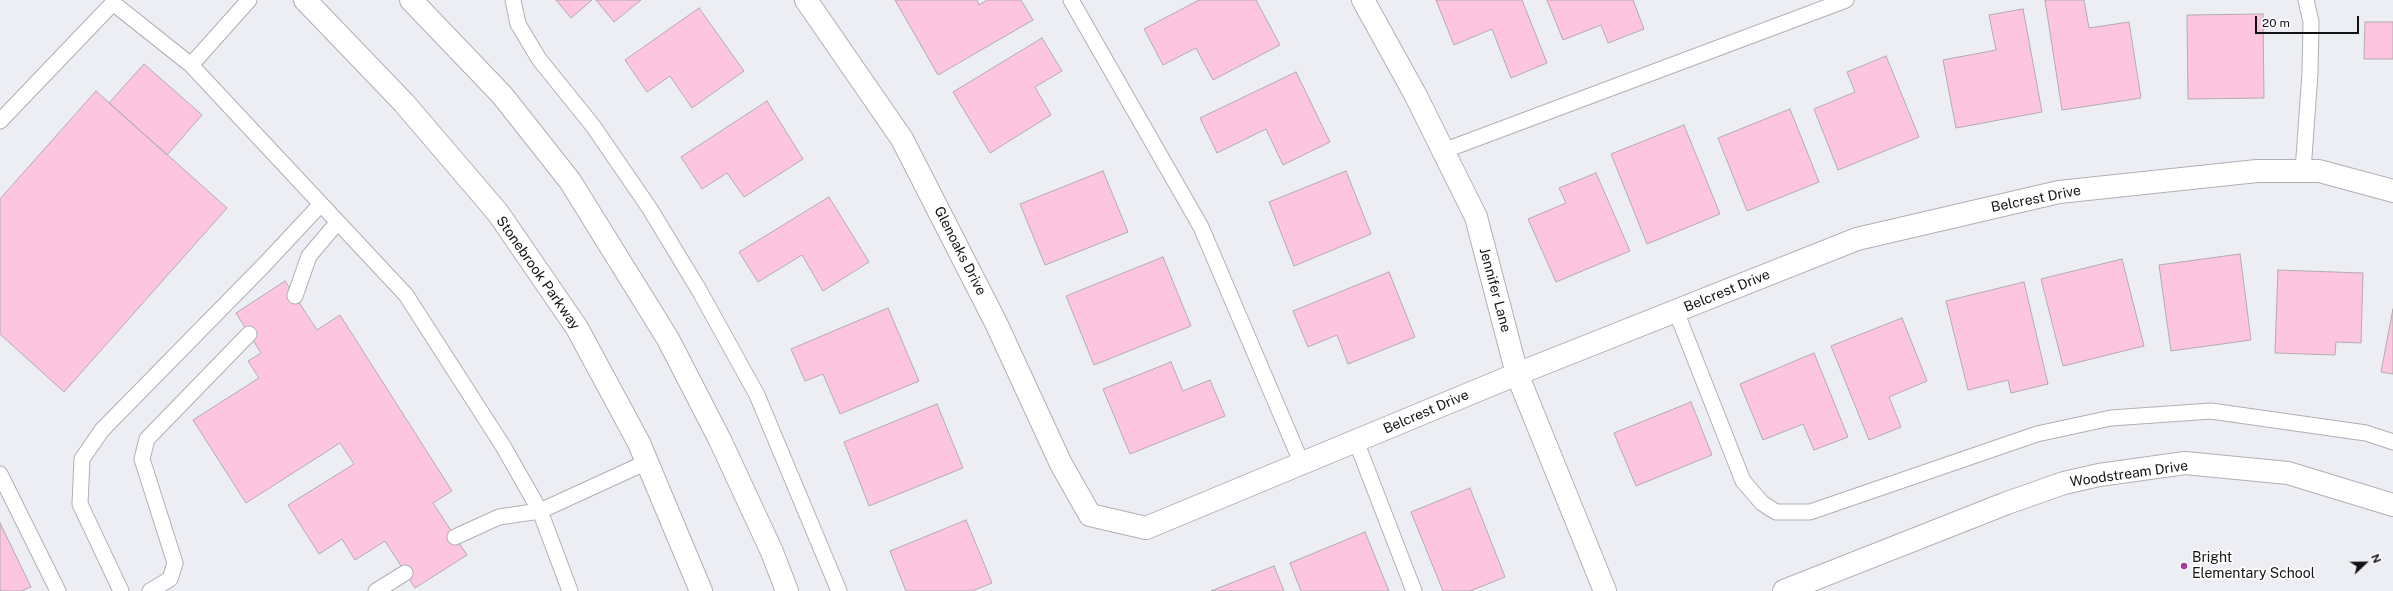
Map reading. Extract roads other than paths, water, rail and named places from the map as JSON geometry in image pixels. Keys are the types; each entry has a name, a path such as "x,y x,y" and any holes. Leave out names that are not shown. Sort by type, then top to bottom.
{"street":[{"name":"Stonebrook Parkway","path":"305,0 404,103 498,214 577,328 639,442 701,591"},
{"path":"411,0 502,95 570,181 668,339 720,440 772,552 788,591"},
{"name":"Glenoaks Drive","path":"806,0 902,138 996,323 1061,464 1090,516"},
{"name":"Jennifer Lane","path":"1363,0 1443,151 1476,217 1517,374 1605,591"},
{"name":"Belcrest Drive","path":"1090,516 1146,528 1517,374 1857,239 2060,192 2257,171 2319,171 2393,191"},
{"name":"Woodstream Drive","path":"1784,591 2007,502 2064,483 2185,463 2288,473 2393,505"}],"lane":[{"path":"191,65 249,0"},
{"path":"513,0 518,24 539,59 592,126 650,209 700,290 757,395 839,591"},
{"path":"1071,0 1201,227 1302,464"},
{"path":"1443,151 1846,0"},
{"path":"2303,171 2310,73 2311,22 2306,0"},
{"path":"0,121 113,1 191,65 337,223 406,295 504,446 540,511 570,591"},
{"path":"121,591 80,504 82,460 102,430 264,266 321,204"},
{"path":"294,296 309,256 337,223"},
{"path":"1676,311 1744,481 1762,503 1776,512 1810,512 2037,434 2111,418 2211,411 2366,433 2393,442"},
{"path":"150,591 170,579 175,563 142,459 147,439 249,334"},
{"path":"1356,442 1414,591"},
{"path":"455,536 499,517 540,511 647,462"},
{"path":"0,474 58,591"},
{"path":"376,591 405,573"}],"place":[{"name":"Bright Elementary School","path":"2184,566"}]}
